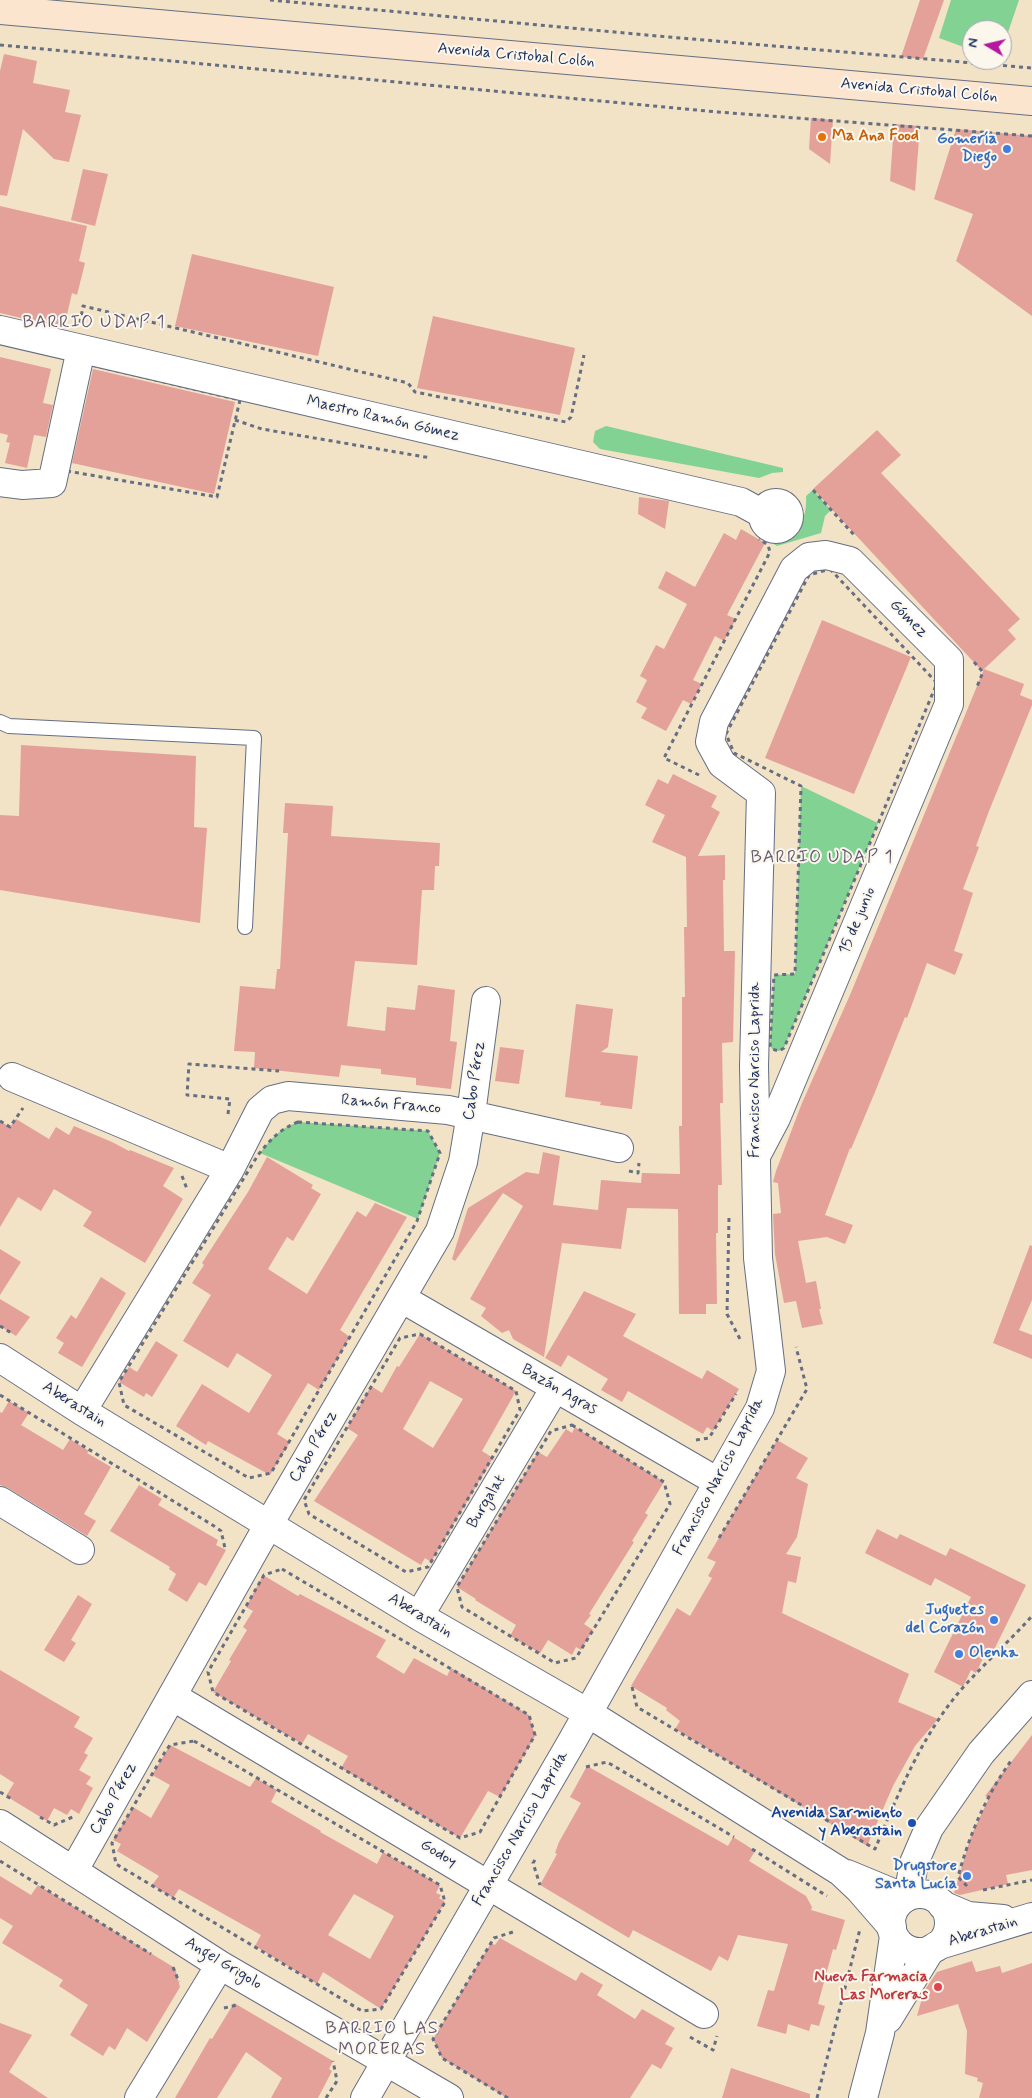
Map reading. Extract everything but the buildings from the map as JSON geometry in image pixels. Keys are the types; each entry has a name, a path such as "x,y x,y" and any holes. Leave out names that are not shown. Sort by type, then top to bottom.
{"main road":[{"name":"Avenida Cristobal Colón","path":"0,10 1032,101"}],"street":[{"name":"Maestro Ramón Gómez","path":"0,330 80,339 741,502 758,525"},
{"path":"0,482 22,485 52,483 80,339"},
{"path":"712,770 710,742 714,722 794,569 809,558 854,550"},
{"name":"Gómez","path":"854,550 949,660 962,688"},
{"name":"15 de junio","path":"756,1156 776,1118 949,704 962,688"},
{"name":"Francisco Narciso Laprida","path":"365,2098 588,1713 760,1408 771,1371 758,1258 754,1066 761,793 712,770"},
{"name":"Cabo Pérez","path":"74,1870 269,1524 440,1231 463,1162 486,1000"},
{"path":"12,1077 241,1167"},
{"name":"Ramón Franco","path":"82,1411 241,1167 260,1110 272,1100 288,1096 471,1114 627,1157"},
{"name":"Bazán Agras","path":"401,1298 718,1482"},
{"name":"Aberastain","path":"0,1358 82,1411 419,1616 588,1713 841,1872 859,1889 893,1932"},
{"name":"Burgalat","path":"419,1616 555,1388"},
{"path":"0,1501 80,1550"},
{"path":"907,1897 914,1863 929,1828 981,1753 1032,1695"},
{"name":"Godoy","path":"172,1696 490,1884 711,2024"},
{"path":"880,2034 909,1982 934,1948 943,1940 949,1922 947,1913 930,1884 930,1868 946,1803"},
{"name":"Angel Grigolo","path":"0,1824 220,1965 449,2098"},
{"name":"Aberastain","path":"841,1872 907,1897"},
{"path":"863,2098 880,2034 893,1932 892,1918 894,1908 907,1897 927,1895 939,1901"},
{"name":"Aberastain","path":"939,1901 958,1913 976,1917 1008,1919 1031,1917"},
{"name":"Aberastain","path":"934,1948 1031,1917"},
{"path":"893,1932 900,1944 909,1949 918,1952 934,1948"},
{"path":"139,2098 220,1965"}],"lane":[{"path":"0,722 9,726 254,738 246,926"}],"path":[{"path":"270,0 1032,68"},
{"path":"0,45 718,112 1032,136"},
{"path":"80,339 83,306 408,383 415,392 566,422 571,417 584,355"},
{"path":"235,420 217,497 67,470 66,468 89,367 92,366 240,400"},
{"path":"813,490 854,550"},
{"path":"712,770 664,758 770,552 758,525"},
{"path":"830,569 937,683 878,823 784,1048 779,1051 772,1049 770,1045 774,974 795,974 801,786 734,753 726,734 809,576 830,569"},
{"path":"962,688 983,672 970,658"},
{"path":"0,1121 10,1127 25,1106"},
{"path":"298,1122 428,1130 440,1153 417,1222 272,1473 249,1478 124,1405 119,1382 241,1167 285,1127 298,1122"},
{"path":"180,1170 188,1191"},
{"path":"730,1210 728,1314 745,1348"},
{"path":"0,1326 16,1336"},
{"path":"420,1334 511,1388 516,1391 520,1410 428,1567 406,1572 309,1514 304,1500 400,1338 420,1334"},
{"path":"716,1543 807,1389 794,1342"},
{"path":"689,1441 709,1438 739,1389"},
{"path":"0,1395 214,1526 221,1531 226,1550"},
{"path":"572,1425 664,1482 670,1504 576,1658 555,1663 462,1607 457,1587 551,1430 572,1425"},
{"path":"282,1569 529,1715 535,1736 531,1744 480,1832 460,1838 213,1692 208,1672 264,1575 282,1569"},
{"path":"634,1681 631,1686 637,1707 874,1849 896,1798 919,1752 955,1697 1032,1616"},
{"path":"194,1741 440,1886 445,1902 381,2009 362,2011 116,1864 112,1843 170,1745 194,1741"},
{"path":"971,1890 958,1877 963,1857 997,1781 1013,1758"},
{"path":"583,1773 586,1767 607,1762 739,1841"},
{"path":"0,1792 21,1805"},
{"path":"36,1814 54,1825 79,1814"},
{"path":"750,1847 834,1901"},
{"path":"538,1855 533,1864 540,1886 544,1888"},
{"path":"0,1861 159,1959"},
{"path":"982,1890 1032,1880"},
{"path":"817,2098 860,1930 857,1924"},
{"path":"508,2098 442,2058 433,2039 494,1938 513,1932 519,1935"},
{"path":"167,1964 175,1968 180,1988"},
{"path":"215,2010 236,2004 238,2006"},
{"path":"682,2033 713,2050 711,2024"},
{"path":"326,2056 333,2061 337,2081 326,2098"}],"green space":[{"path":"951,0 1019,0 1012,21 962,20 962,46 939,38"},
{"path":"606,426 783,468 783,472 772,473 759,478 600,449 593,442 595,431"},
{"path":"813,490 831,510 825,516 821,533 777,546 772,543 790,535 798,527 805,513 806,496"},
{"path":"801,786 878,823 784,1048 779,1051 772,1049 770,1045 774,975 795,974"},
{"path":"298,1122 428,1131 440,1153 418,1219 260,1153 277,1134 286,1127"}],"place":[{"name":"Ma Ana Food","path":"822,137"},
{"name":"Gomería Diego","path":"1007,149"},
{"name":"Juguetes del Corazón","path":"994,1620"},
{"name":"Olenka","path":"959,1654"},
{"name":"Avenida Sarmiento y Aberastain","path":"912,1823"},
{"name":"Drugstore Santa Lucía","path":"967,1876"},
{"name":"Nueva Farmacia Las Moreras","path":"938,1987"}],"district":[{"name":"BARRIO UDAP 1","path":"94,323"},
{"name":"BARRIO UDAP 1","path":"822,858"},
{"name":"BARRIO LAS MORERAS","path":"382,2039"}]}
